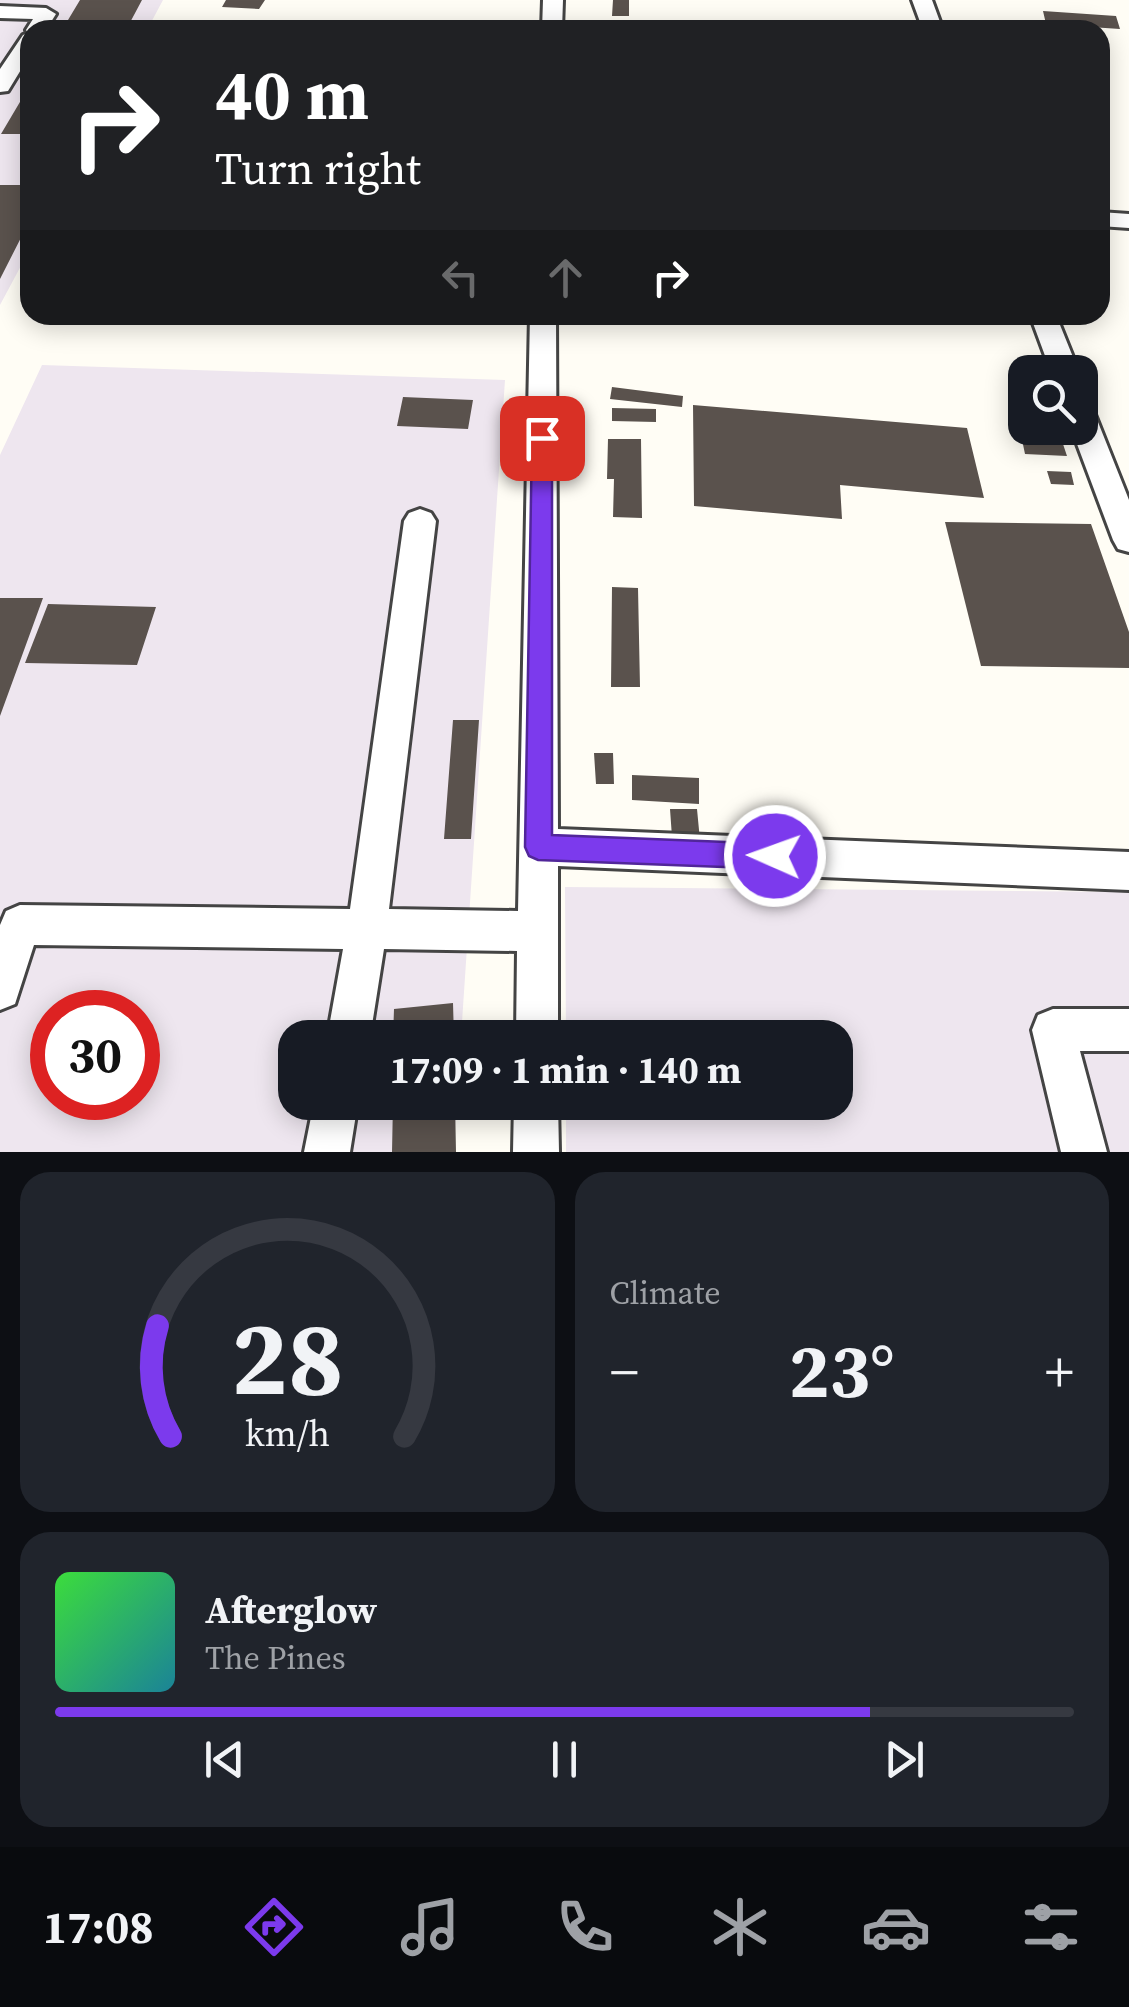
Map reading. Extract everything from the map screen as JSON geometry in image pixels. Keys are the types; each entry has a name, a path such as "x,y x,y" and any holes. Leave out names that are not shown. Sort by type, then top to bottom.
{"street":[{"path":"0,12 46,14 42,20"},
{"path":"0,86 20,55"},
{"path":"537,1020 543,325"},
{"path":"1047,325 1058,355"},
{"path":"1093,445 1129,540"},
{"path":"351,1020 367,928 420,521"},
{"path":"538,847 1129,871"},
{"path":"0,989 20,925 538,931"},
{"path":"1084,1152 1053,1030 1129,1030"},
{"path":"328,1152 333,1120"},
{"path":"536,1120 536,1152"}],"shaded area":[{"path":"0,0 163,0 152,20 20,20 20,268 0,305"},
{"path":"42,365 505,380 462,1020 278,1020 278,1120 456,1120 453,1152 0,1152 0,455"},
{"path":"565,887 1129,892 1129,1152 566,1152 566,1120 853,1120 853,1020 566,1020"}],"building":[{"path":"80,0 142,0 131,20 68,20"},
{"path":"226,0 265,0 259,9 222,7"},
{"path":"613,0 629,0 629,16 612,16"},
{"path":"1043,11 1116,16 1120,29 1110,28 1110,20 1045,20"},
{"path":"20,102 20,134 1,134"},
{"path":"0,185 20,185 20,240 0,279"},
{"path":"612,387 683,396 682,407 610,399"},
{"path":"403,397 473,400 468,429 397,426"},
{"path":"693,405 967,428 984,498 840,485 842,519 694,506"},
{"path":"612,408 656,409 656,422 612,421"},
{"path":"608,439 641,439 642,518 613,517 614,479 607,479"},
{"path":"1023,445 1063,445 1067,456 1025,454"},
{"path":"1047,471 1071,472 1074,485 1051,484"},
{"path":"945,522 1091,524 1129,632 1129,668 981,666"},
{"path":"612,587 638,588 640,687 611,687"},
{"path":"0,598 43,598 0,716"},
{"path":"48,604 156,607 137,665 25,663"},
{"path":"453,720 479,720 471,839 444,839"},
{"path":"594,753 613,753 614,784 596,784"},
{"path":"632,775 699,778 699,804 632,800"},
{"path":"670,809 697,809 701,851 673,851"},
{"path":"453,1003 453,1020 394,1020 394,1009"},
{"path":"393,1120 455,1120 456,1152 392,1152"}],"route":[{"path":"542,438 538,847 775,856"}]}
